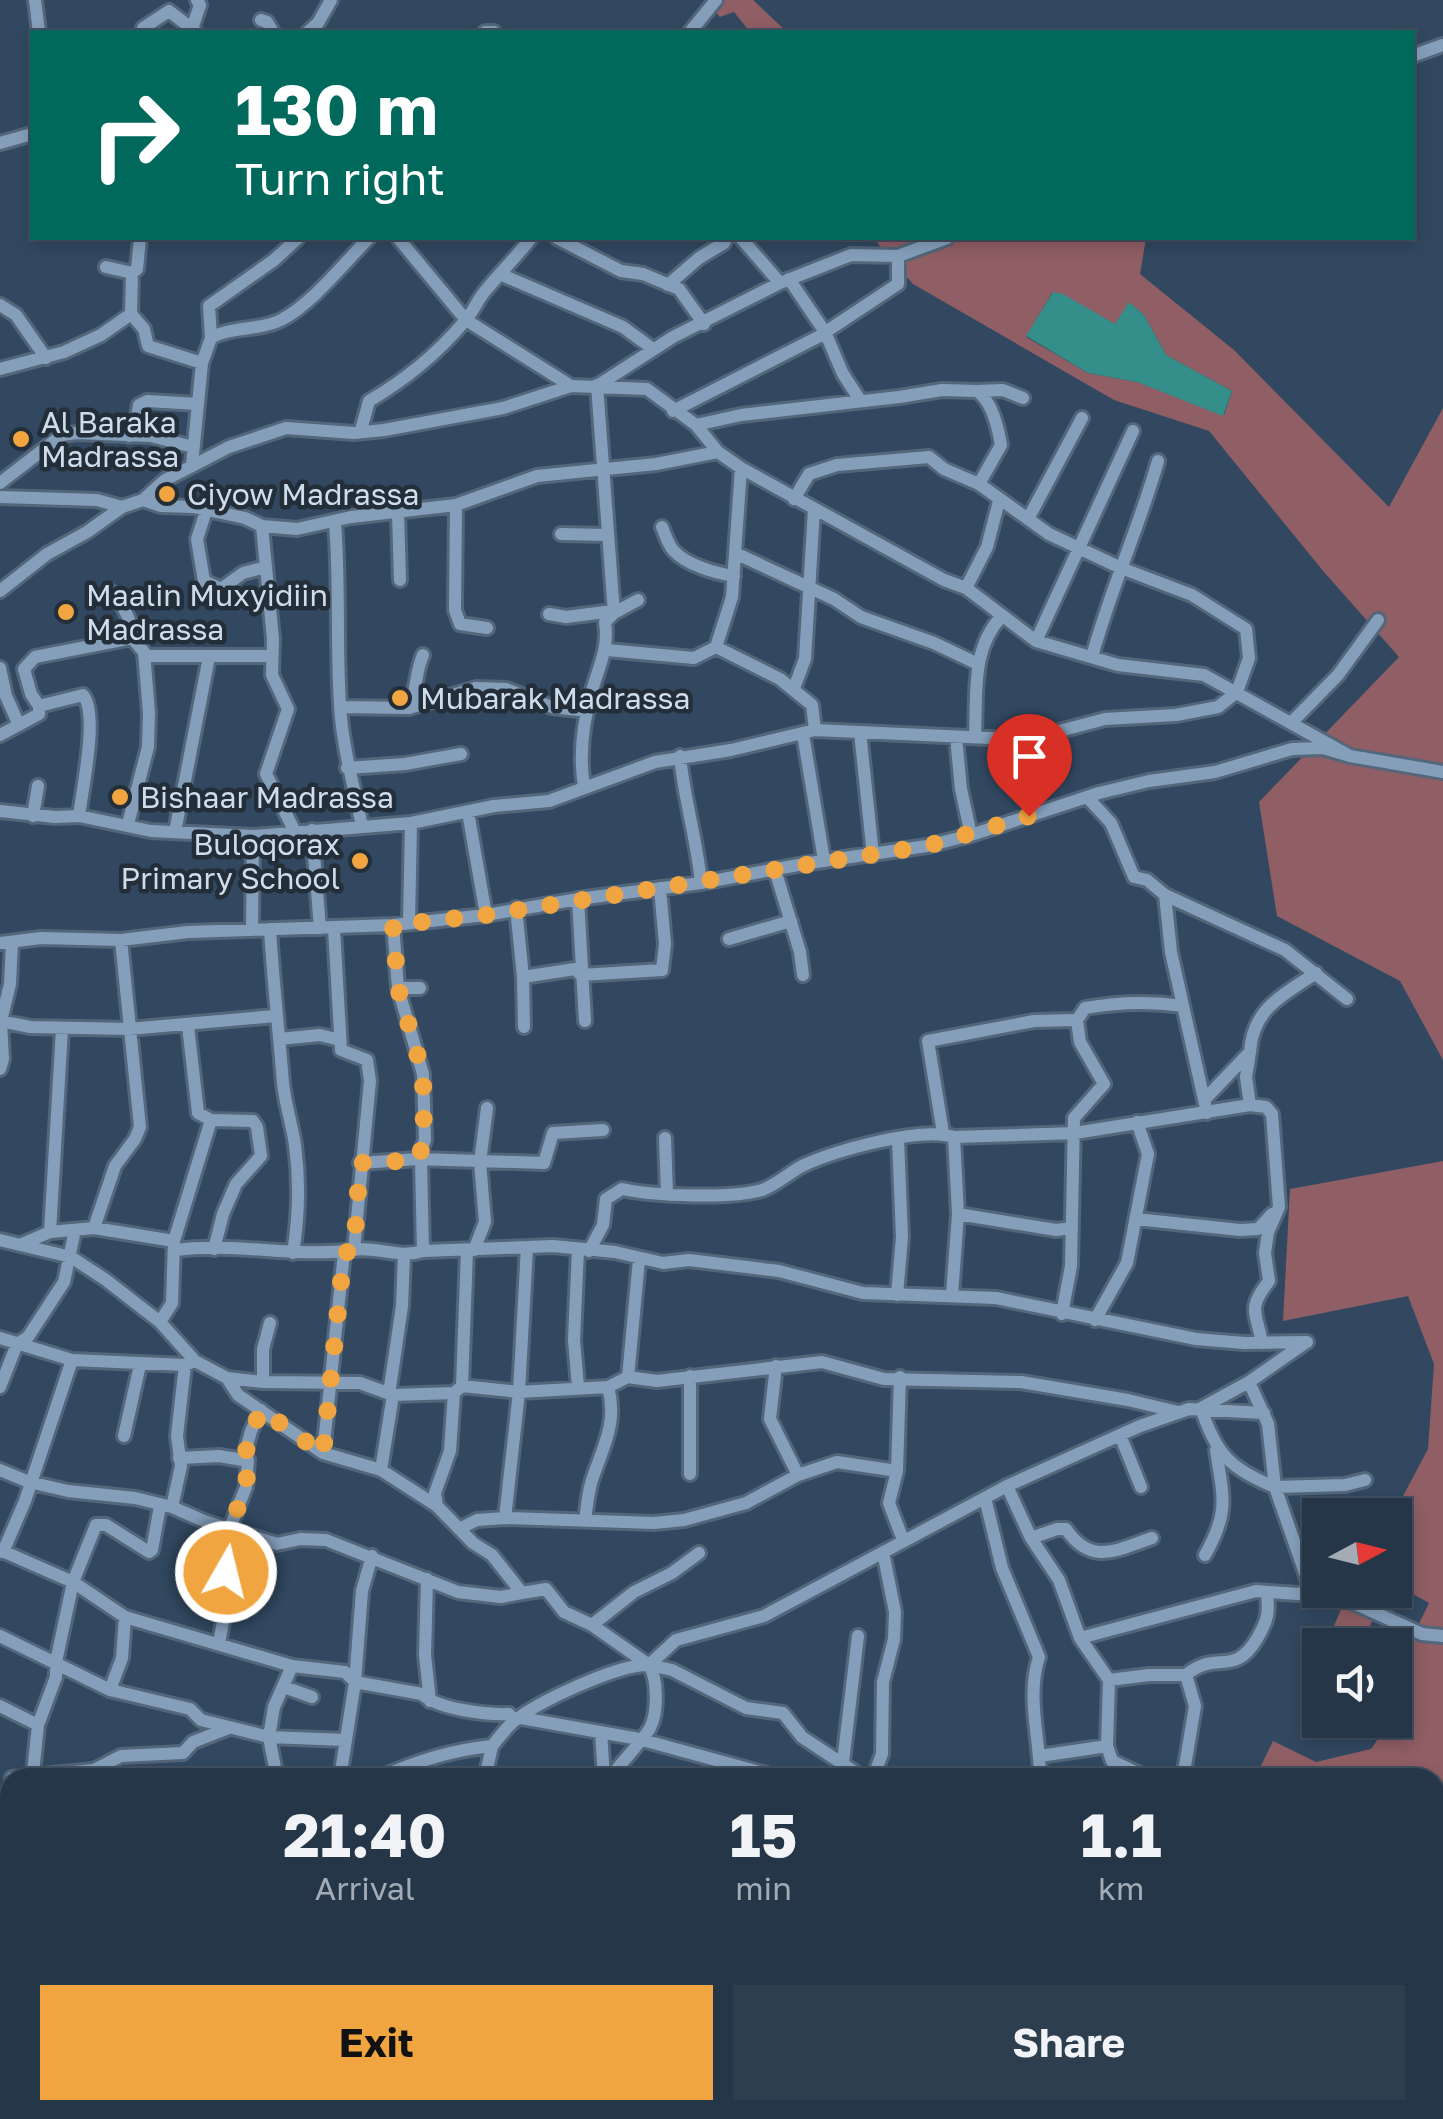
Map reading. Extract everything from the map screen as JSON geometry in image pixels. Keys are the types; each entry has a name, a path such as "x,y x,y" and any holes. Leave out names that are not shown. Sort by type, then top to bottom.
{"street":[{"path":"35,0 40,30"},
{"path":"192,30 200,5 196,0"},
{"path":"310,30 332,0"},
{"path":"692,30 716,0"},
{"path":"143,28 168,11 191,30"},
{"path":"262,20 272,30"},
{"path":"1415,55 1443,46"},
{"path":"0,143 30,135"},
{"path":"140,240 137,269 132,273 131,314 144,328 148,346 202,364"},
{"path":"192,465 202,364 211,338 208,306 274,260 292,240"},
{"path":"211,338 257,329 282,319 301,306 367,240"},
{"path":"400,240 466,320 571,386"},
{"path":"361,430 369,401 399,384 466,320 485,290 529,240"},
{"path":"561,240 621,271 643,274 679,290 704,324"},
{"path":"668,285 725,240"},
{"path":"744,240 785,281 824,332 860,400"},
{"path":"598,385 653,349 785,281 852,255 898,256 942,240"},
{"path":"673,411 824,332 898,284 898,256"},
{"path":"106,266 132,273"},
{"path":"502,275 623,327 653,349"},
{"path":"0,305 16,315 46,358"},
{"path":"0,368 46,358 101,335 131,314"},
{"path":"584,786 580,759 590,698 607,650 605,622 614,612 598,385"},
{"path":"0,591 47,554 122,508 143,500 164,480 272,430 384,430 460,418 571,386 647,389 696,425 718,452 741,468 944,580 966,588 1036,641 1118,665 1204,675 1350,756"},
{"path":"696,425 740,415 942,390 1003,390 1023,398"},
{"path":"977,391 984,396 1002,444 978,484"},
{"path":"129,436 139,405 147,401 198,404"},
{"path":"1028,519 1082,418"},
{"path":"1036,641 1133,431"},
{"path":"0,483 62,436 77,433 151,436 194,446"},
{"path":"143,500 297,530 351,517 456,505 537,476 656,464 718,452"},
{"path":"0,811 79,816 174,832 252,836 411,823 549,801 655,762 809,732 1010,739 1106,719 1197,712 1218,707 1237,692 1249,658 1246,629 1192,595 1121,568 1049,534 978,484 944,469 929,457 837,465 809,474 794,499"},
{"path":"1092,657 1158,461"},
{"path":"607,650 694,658 716,647 727,617 734,576 741,468"},
{"path":"0,497 97,500 122,508"},
{"path":"966,588 987,547 999,501"},
{"path":"456,505 455,610 460,624 486,628"},
{"path":"794,688 804,659 814,509"},
{"path":"206,510 197,539 204,581 222,589 243,572 266,567"},
{"path":"398,512 400,580"},
{"path":"335,523 340,582 340,708 348,768 362,827"},
{"path":"262,526 275,686 288,709 266,774 294,830"},
{"path":"662,527 672,549 682,557 718,574 734,576"},
{"path":"560,534 607,535"},
{"path":"735,553 834,599 861,617 934,643 978,664"},
{"path":"111,592 122,606 144,656 149,713 148,747 128,824"},
{"path":"550,614 566,618 614,612 638,600"},
{"path":"975,736 978,664 983,642 1002,616"},
{"path":"1290,723 1338,675 1378,620"},
{"path":"0,735 39,714 24,669 36,657 149,630"},
{"path":"716,647 794,688 812,705 809,732 824,860"},
{"path":"409,708 415,672 423,655"},
{"path":"144,656 272,656"},
{"path":"174,832 208,657"},
{"path":"0,668 6,696 19,724"},
{"path":"340,708 409,708 476,688 506,689 552,706 579,710 590,698"},
{"path":"39,706 83,695 88,701 90,727 79,816"},
{"path":"860,732 873,855"},
{"path":"956,737 960,789 971,836"},
{"path":"0,1069 1,1021 10,984 6,942 41,938 121,940 393,925 701,883 971,836 1087,797 1150,781 1214,772 1292,749 1324,748 1443,772"},
{"path":"348,768 405,764 461,754"},
{"path":"680,756 683,794 697,846 701,883"},
{"path":"33,816 38,786"},
{"path":"1087,797 1111,823 1134,877 1148,880 1166,896 1286,950 1347,999"},
{"path":"468,812 486,915"},
{"path":"409,922 411,823"},
{"path":"312,830 341,1050 366,1060 370,1081 323,1454"},
{"path":"252,836 252,930"},
{"path":"776,870 803,975"},
{"path":"524,977 575,970 582,975 662,970 666,944 660,888"},
{"path":"1166,896 1171,952 1206,1106"},
{"path":"578,899 585,1021"},
{"path":"516,908 524,977 524,1027"},
{"path":"729,939 791,921"},
{"path":"393,925 398,988 423,1074 424,1140 419,1160 422,1252"},
{"path":"270,929 275,1016 300,1207 293,1253"},
{"path":"94,1228 115,1166 140,1128 121,940"},
{"path":"1250,1105 1246,1077 1257,1020 1278,999 1316,972"},
{"path":"398,988 420,988"},
{"path":"1062,1314 1071,1266 1074,1118 1104,1084 1080,1042 1077,1020 1085,1008 1107,1004 1145,1001 1183,1006"},
{"path":"1,1021 128,1030 275,1016"},
{"path":"952,1295 958,1214 948,1135 928,1042 1034,1021 1077,1020"},
{"path":"188,1026 198,1113 210,1120 253,1121 257,1127 260,1156 236,1184 214,1249"},
{"path":"50,1232 62,1028"},
{"path":"279,1039 320,1035 340,1040"},
{"path":"1206,1106 1250,1052"},
{"path":"578,1387 574,1340 583,1250 603,1225 610,1194 622,1189 656,1196 762,1190 822,1156 898,1139 1075,1132 1206,1106 1250,1105 1266,1107 1272,1114 1279,1207 1268,1232 1265,1253 1269,1281 1255,1300 1253,1311 1262,1343"},
{"path":"437,1506 434,1493 450,1451 458,1389 470,1250 485,1222 480,1162 488,1108"},
{"path":"160,1322 172,1302 175,1245 210,1120"},
{"path":"1095,1320 1127,1262 1148,1154 1137,1122"},
{"path":"360,1163 544,1163 553,1133 602,1130"},
{"path":"665,1138 668,1194"},
{"path":"897,1295 902,1237 898,1139"},
{"path":"1136,1219 1240,1230 1258,1228 1279,1207"},
{"path":"958,1214 1056,1230 1072,1228"},
{"path":"22,1244 50,1232 94,1228 175,1245 293,1253 349,1251 404,1255 528,1248 615,1252 664,1263 689,1260 779,1271 863,1293 996,1298 1196,1339 1307,1342 1201,1408"},
{"path":"0,1387 17,1344 28,1338 64,1282 75,1230"},
{"path":"0,1240 71,1257 160,1322 190,1363 176,1436 182,1466 152,1550 149,1552 106,1525 96,1524 73,1582 56,1677 38,1725 34,1768"},
{"path":"506,1518 528,1248"},
{"path":"381,1470 402,1306 404,1255"},
{"path":"628,1377 639,1260"},
{"path":"262,1382 270,1323"},
{"path":"0,1338 72,1360 190,1363 227,1378 360,1382 391,1394 608,1386 628,1377 657,1381 822,1362 884,1379 1021,1382 1178,1412"},
{"path":"72,1360 25,1501 2,1551 73,1582 124,1617 292,1666 345,1672 355,1682 422,1694 430,1702 639,1739 745,1768"},
{"path":"124,1436 140,1364"},
{"path":"776,1366 770,1419 798,1475"},
{"path":"690,1376 690,1474"},
{"path":"900,1377 896,1471 890,1503 903,1540"},
{"path":"227,1378 238,1394 323,1454 381,1470 437,1506 473,1543 492,1554 522,1592"},
{"path":"1248,1382 1264,1413 1275,1487 1302,1564"},
{"path":"585,1520 591,1484 612,1426 613,1405 608,1386"},
{"path":"1201,1408 1216,1450 1224,1507 1220,1529 1205,1555"},
{"path":"649,1666 676,1640 764,1616 1007,1486 1120,1435 1178,1412 1201,1408 1264,1413"},
{"path":"244,1460 251,1431 262,1410"},
{"path":"1120,1435 1141,1487"},
{"path":"1216,1450 1254,1478 1275,1487 1345,1485 1365,1480"},
{"path":"178,1458 220,1456 248,1460 246,1487 229,1530 226,1606 219,1643"},
{"path":"460,1528 476,1520 506,1518 654,1524 703,1517 746,1502 798,1475 838,1462 896,1471"},
{"path":"0,1470 29,1482 166,1506 277,1544 326,1540 458,1592 501,1597 546,1589 564,1612 592,1625 654,1671 656,1694 650,1727 615,1768"},
{"path":"1007,1486 1031,1538 1059,1580 1080,1638 1109,1680 1107,1746 1112,1761 1127,1768"},
{"path":"985,1498 1002,1568 1039,1657 1035,1668 1034,1730 1040,1768"},
{"path":"1031,1538 1066,1529 1076,1545 1086,1551 1106,1553 1152,1538"},
{"path":"877,1768 882,1754 883,1682 895,1626 883,1552"},
{"path":"592,1625 634,1592 672,1573 699,1553"},
{"path":"341,1768 355,1682 362,1590 372,1556"},
{"path":"427,1579 425,1654 430,1702"},
{"path":"1080,1638 1245,1593 1302,1593"},
{"path":"1109,1680 1186,1675 1197,1665 1236,1660 1250,1653 1270,1620 1267,1593"},
{"path":"1365,1608 1422,1634 1443,1636"},
{"path":"110,1690 122,1658 124,1617"},
{"path":"0,1636 110,1690 190,1709 201,1720 269,1737 345,1740"},
{"path":"840,1768 858,1636"},
{"path":"486,1768 492,1746 518,1719 574,1688 631,1664 672,1670 746,1708 783,1713 802,1737 851,1768"},
{"path":"275,1768 269,1737 274,1707 292,1666"},
{"path":"1186,1675 1195,1706 1186,1768"},
{"path":"284,1686 312,1697"},
{"path":"0,1706 38,1725"},
{"path":"98,1768 121,1756 183,1753 193,1742 229,1728"},
{"path":"600,1732 605,1768"},
{"path":"401,1768 464,1749 492,1746"},
{"path":"1040,1756 1107,1746"}],"shaded area":[{"path":"704,0 753,0 785,30 748,30 734,12 720,17"},
{"path":"875,240 1146,240 1140,274 1234,350 1389,507 1443,408 1443,1060 1400,981 1277,916 1259,802 1399,657 1209,431 1114,400 913,284","holes":["1052,293 1115,324 1130,303 1144,315 1166,355 1232,391 1224,415 1137,382 1088,373 1026,337"]},
{"path":"1053,292 1115,324 1129,302 1144,315 1166,355 1232,391 1223,416 1137,382 1088,373 1026,336"},
{"path":"1443,1161 1443,1768 1260,1768 1273,1741 1316,1762 1371,1749 1379,1738 1412,1738 1412,1638 1429,1603 1412,1594 1412,1498 1402,1498 1428,1449 1434,1364 1408,1296 1283,1321 1290,1189"},
{"path":"1341,1608 1364,1608 1375,1616 1369,1628 1333,1628"}],"place":[{"name":"Al Baraka Madrassa","path":"21,439"},
{"name":"Ciyow Madrassa","path":"167,494"},
{"name":"Maalin Muxyidiin Madrassa","path":"66,612"},
{"name":"Mubarak Madrassa","path":"400,698"},
{"name":"Bishaar Madrassa","path":"120,797"},
{"name":"Buloqorax Primary School","path":"360,861"}],"route":[{"path":"226,1572 229,1530 246,1487 248,1460 244,1460 251,1431 262,1410 323,1454 344,1253 354,1250 357,1227 360,1163 418,1160 424,1140 423,1074 398,988 393,925 486,915 927,846 1029,816"}]}
